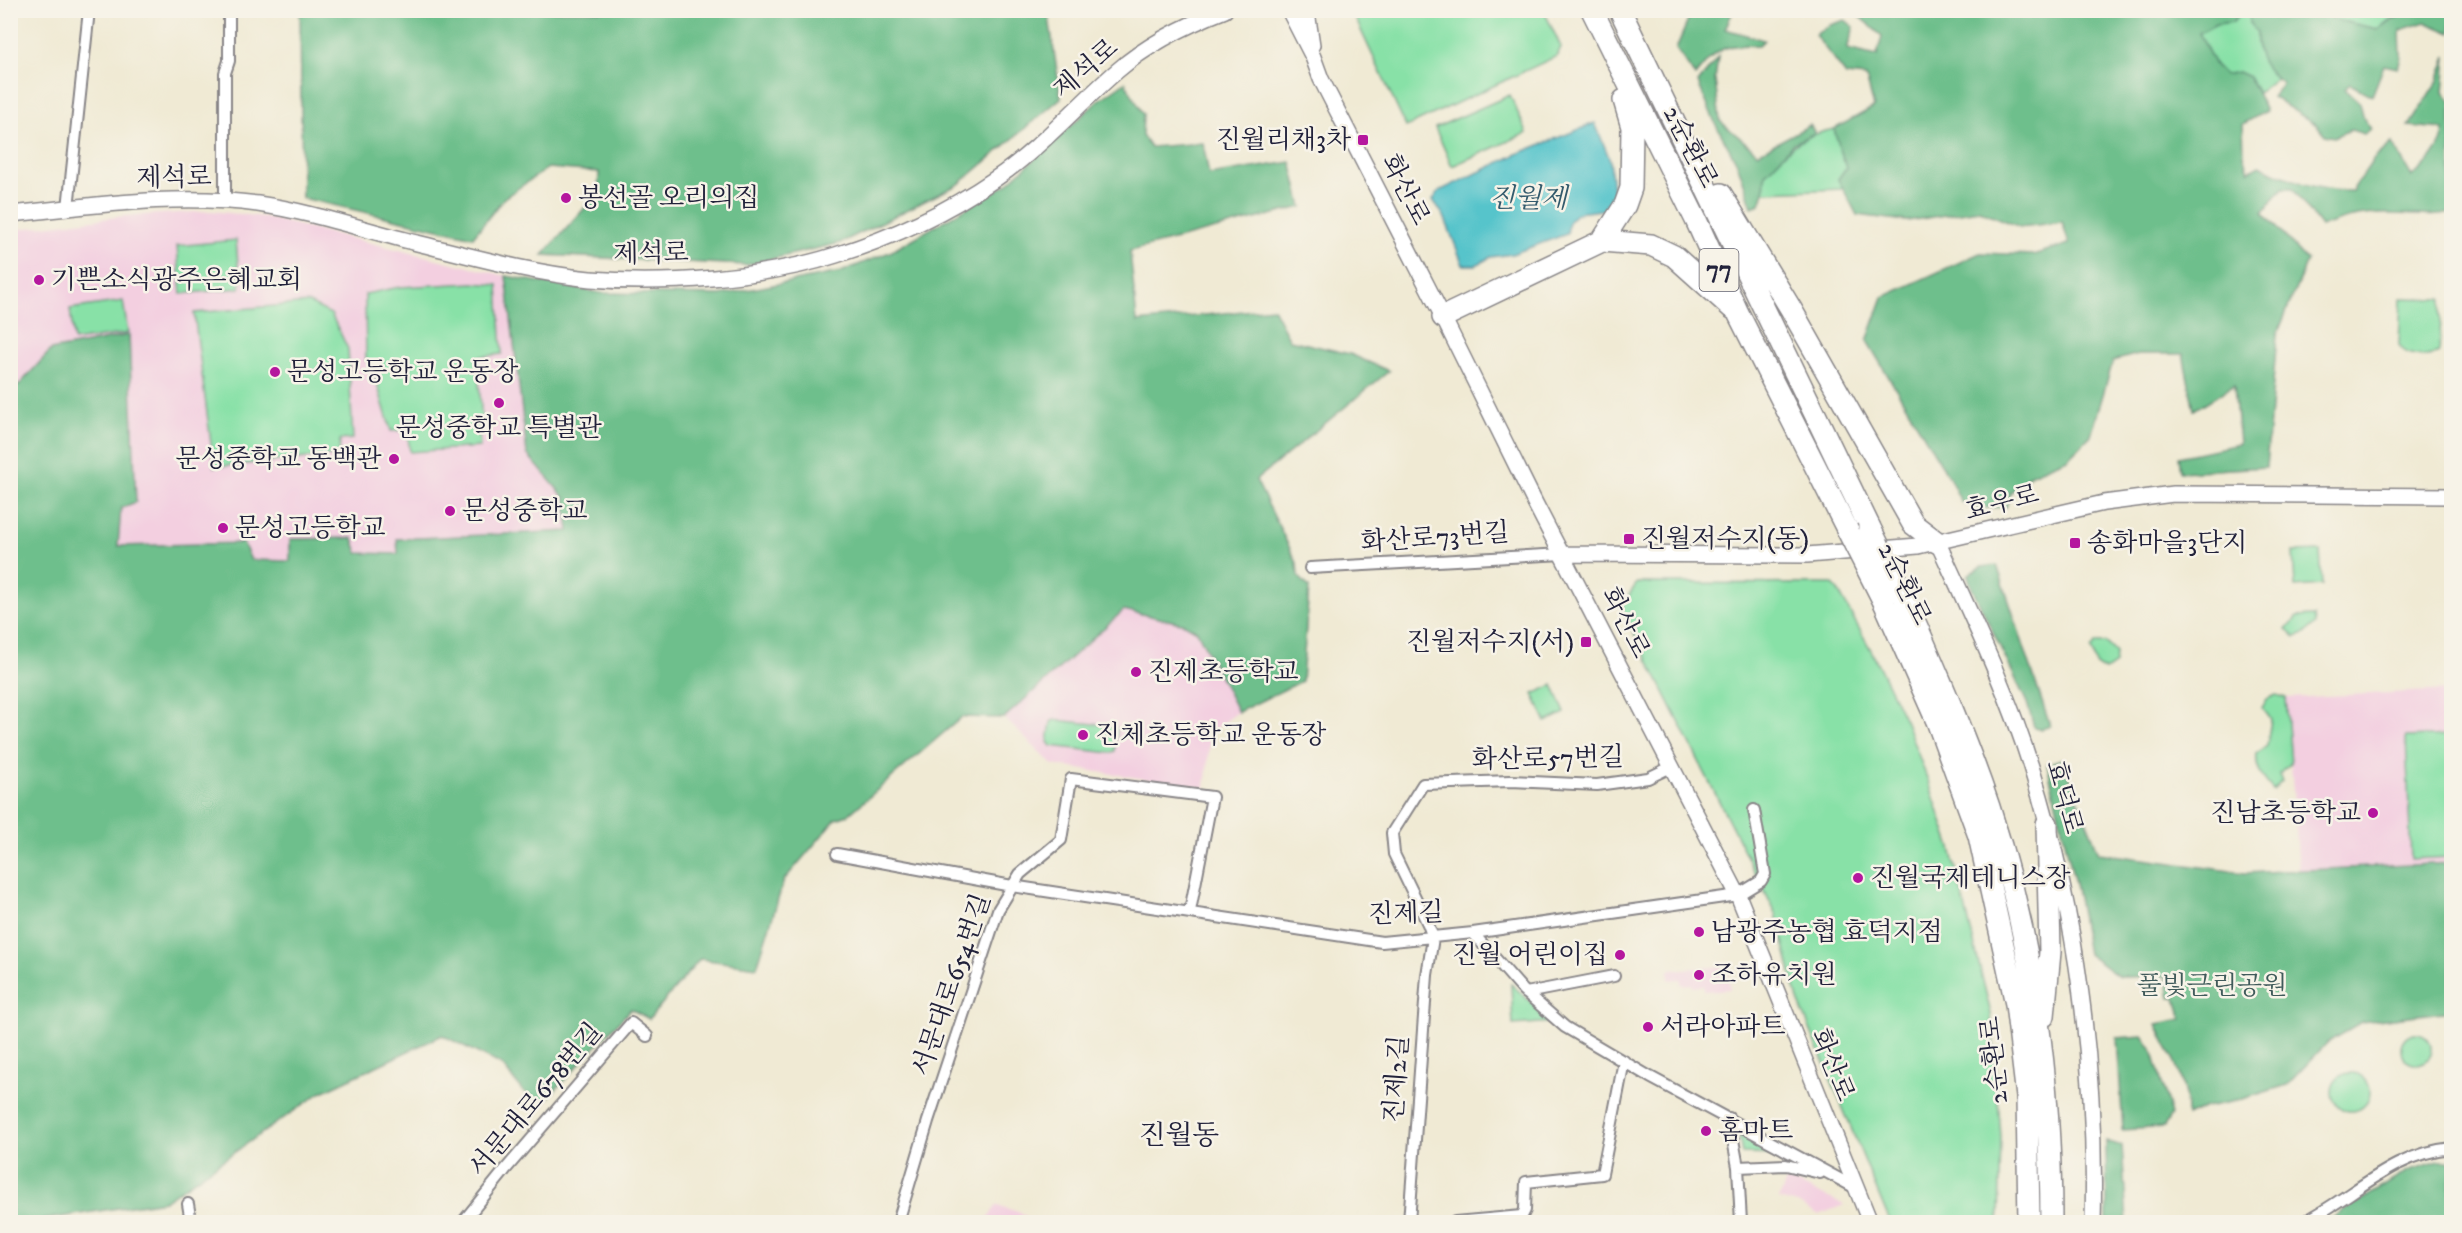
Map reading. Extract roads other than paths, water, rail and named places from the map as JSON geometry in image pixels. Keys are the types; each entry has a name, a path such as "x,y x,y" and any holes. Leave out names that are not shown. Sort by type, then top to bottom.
{"highway":[{"name":"2순환로","path":"1620,10 1869,525 1978,836 2016,1004 2027,1097 2029,1222"},
{"name":"2순환로","path":"1596,19 1696,220 1738,313 1847,529 1894,600 1960,723 1990,809 2015,900 2042,1044 2048,1123 2051,1222"},
{"path":"1443,317 1604,238 1625,206 1631,188 1632,127 1596,19"},
{"path":"1658,92 1791,309 1913,524 1938,543"},
{"path":"1604,238 1651,245 1674,256 1738,313"},
{"path":"2042,1044 2050,952 2047,824"},
{"path":"2023,1222 2030,1181"}],"main road":[{"name":"제석로","path":"10,214 174,199 225,201 289,210 542,272 591,279 677,279 777,270 858,248 892,235 954,204 996,179 1024,156 1118,69 1164,38 1225,10"},
{"path":"1290,11 1299,14 1309,11 1313,57"},
{"path":"1290,11 1313,57"},
{"name":"화산로","path":"1313,57 1321,79 1517,467 1738,895 1870,1222"},
{"name":"효우로","path":"1563,554 1807,555 1938,543 2104,503 2144,496 2214,492 2451,496"},
{"name":"효덕로","path":"1938,543 2010,706 2032,770 2047,824 2079,972 2089,1074 2094,1184 2093,1222"}],"street":[{"path":"68,208 89,10"},
{"path":"225,201 225,74 229,61 229,10"},
{"name":"화산로73번길","path":"1310,568 1563,554"},
{"name":"화산로57번길","path":"1432,938 1428,924 1405,880 1392,844 1392,833 1423,784 1512,781 1597,785 1648,778 1671,767"},
{"name":"서문대로654번길","path":"898,1222 928,1121 998,910 1020,874 1061,840 1071,778 1212,797 1190,911"},
{"path":"1738,895 1761,881 1765,874 1754,810"},
{"name":"진제길","path":"837,854 1012,886 1190,911 1371,941 1473,933 1738,895"},
{"path":"1473,933 1526,993 1565,1027 1857,1188"},
{"name":"진제2길","path":"1409,1222 1427,975 1432,938"},
{"path":"1526,993 1614,976"},
{"name":"서문대로678번길","path":"463,1222 631,1023 647,1036"},
{"path":"1455,1222 1522,1216 1525,1210 1526,1182 1602,1174 1624,1061"},
{"path":"1729,1118 1738,1167 1741,1222"},
{"path":"2304,1222 2391,1166 2426,1152 2451,1148"},
{"path":"1738,1167 1786,1166 1835,1176"},
{"path":"188,1204 191,1222"}],"water":[{"name":"진월제","path":"1595,123 1610,160 1613,191 1616,196 1610,209 1577,213 1569,221 1567,234 1512,254 1491,257 1476,265 1463,265 1444,216 1433,200 1439,191 1517,154"}],"place":[{"name":"진월리채3차","path":"1363,140"},
{"name":"봉선골 오리의집","path":"566,198"},
{"name":"기쁜소식광주은혜교회","path":"39,280"},
{"name":"문성고등학교 운동장","path":"275,372"},
{"name":"문성중학교 특별관","path":"499,403"},
{"name":"문성중학교 동백관","path":"394,459"},
{"name":"문성중학교","path":"450,511"},
{"name":"문성고등학교","path":"223,528"},
{"name":"진월저수지(동)","path":"1629,539"},
{"name":"송화마을3단지","path":"2075,543"},
{"name":"진월저수지(서)","path":"1586,642"},
{"name":"진제초등학교","path":"1136,672"},
{"name":"진체초등학교 운동장","path":"1083,735"},
{"name":"진남초등학교","path":"2373,813"},
{"name":"진월국제테니스장","path":"1858,878"},
{"name":"남광주농협 효덕지점","path":"1699,932"},
{"name":"진월 어린이집","path":"1620,955"},
{"name":"조하유치원","path":"1699,975"},
{"name":"서라아파트","path":"1648,1027"},
{"name":"홈마트","path":"1706,1131"}],"district":[{"name":"진월동","path":"1179,1135"}],"park label":[{"name":"풀빛근린공원","path":"2212,986"}]}
